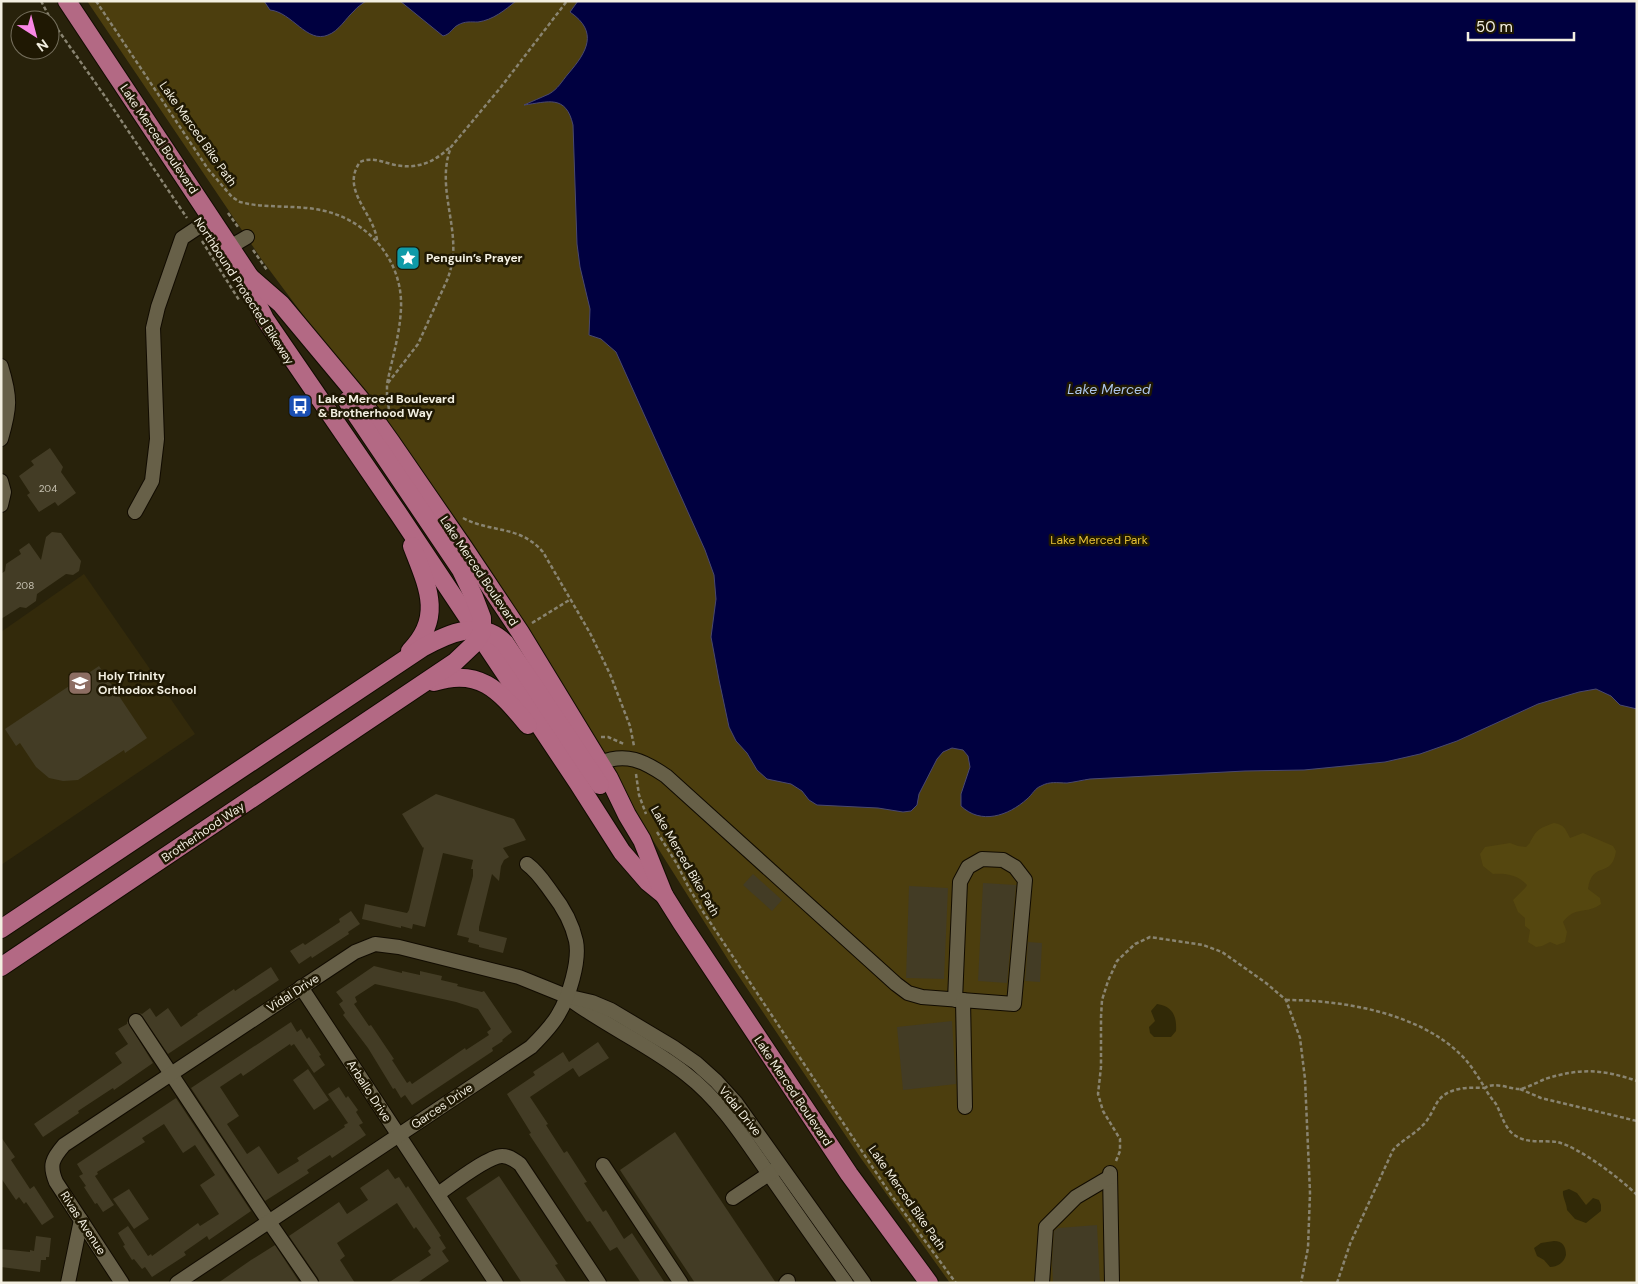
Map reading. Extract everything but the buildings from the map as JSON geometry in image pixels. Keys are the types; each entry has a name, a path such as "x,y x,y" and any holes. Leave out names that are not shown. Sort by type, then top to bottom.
{"main road":[{"name":"Lake Merced Boulevard","path":"67,1 250,276 281,304 361,400 520,632 615,789 627,815 642,840 664,895 849,1174 929,1283"},
{"name":"Lake Merced Boulevard","path":"250,276 265,320 479,631 622,852 648,882 664,895"},
{"path":"281,304 461,570 479,608 479,631 473,647 404,698"},
{"path":"386,672 419,642 429,622 431,612 429,592 400,516"},
{"path":"1,929 386,672 434,641 447,636 479,631 494,634 507,645 603,790 627,815"},
{"path":"404,698 434,682 455,677 474,679 490,685 503,696 578,783"},
{"name":"Brotherhood Way","path":"1,967 404,698"}],"street":[{"path":"135,512 152,480 157,439 153,328 158,307 182,238 212,218"},
{"path":"230,247 247,237"},
{"path":"1,366 8,390 9,406 1,439"},
{"path":"1,481 4,492 1,505"},
{"path":"600,763 616,758 635,760 666,776 902,989 914,996 959,1000 1014,1004 1025,880 1015,867 1003,860 982,859 968,867 960,882 959,1000 965,1107"},
{"name":"Garces Drive","path":"177,1283 531,1047 546,1032 566,996 575,968 576,943 569,921 559,901 538,873 527,864"},
{"name":"Vidal Drive","path":"52,1161 64,1145 355,952 375,944 399,947 519,977 566,996 592,1002 612,1010 696,1062 736,1103 864,1283"},
{"name":"Arballo Drive","path":"301,987 496,1283"},
{"name":"Vidal Drive","path":"566,996 603,1022 687,1074 725,1112 846,1283"},
{"path":"136,1021 170,1075 311,1283"},
{"path":"438,1194 491,1159 502,1156 512,1158 520,1164 599,1283"},
{"name":"Rivas Avenue","path":"52,1161 51,1171 56,1182 122,1283"},
{"path":"733,1198 781,1165"},
{"path":"603,1166 681,1283"},
{"path":"1042,1283 1046,1227 1076,1197 1110,1175"},
{"path":"1110,1175 1112,1283"},
{"path":"68,1283 81,1220"}],"path":[{"name":"Northbound Protected Bikeway","path":"41,1 51,20 195,229 242,304"},
{"name":"Lake Merced Bike Path","path":"96,1 208,168 232,197 248,204 311,208 338,214 359,226 378,241 395,271 401,294 400,322 386,395 390,416"},
{"path":"378,241 375,230 354,190 354,175 360,162 371,159 401,166 416,167 435,160 451,147 568,1"},
{"path":"387,384 418,344 448,278 451,267 453,246 446,162 451,147"},
{"name":"Lake Merced Bike Path","path":"462,517 477,524 513,532 530,540 538,545 548,559 610,674 632,732 636,783 648,816"},
{"path":"530,624 571,599"},
{"name":"Lake Merced Bike Path","path":"654,828 677,864 702,910 873,1168 956,1283"},
{"path":"1110,1175 1120,1151 1120,1139 1103,1110 1098,1094 1101,1067 1100,1017 1106,987 1112,971 1122,955 1135,944 1150,937 1203,944 1231,958 1286,1000 1300,1038 1305,1079 1310,1200 1308,1243 1301,1283"},
{"path":"1286,1000 1318,1000 1370,1010 1410,1023 1433,1034 1460,1053 1496,1104 1506,1125 1516,1136 1532,1141 1565,1144 1614,1176 1637,1195"},
{"path":"1520,1089 1560,1074 1579,1071 1612,1074 1637,1082"},
{"path":"1337,1283 1350,1244 1393,1150 1422,1126 1439,1100 1452,1090 1473,1087 1485,1088 1491,1085 1520,1089 1536,1096 1637,1121"}],"shaded area":[{"name":"Holy Trinity Orthodox School","path":"84,574 195,734 1,865 1,632"},
{"path":"1554,823 1563,826 1570,838 1583,833 1613,846 1616,851 1610,865 1594,875 1590,880 1588,889 1600,898 1601,904 1572,914 1563,922 1567,932 1565,942 1557,945 1550,942 1536,947 1528,942 1530,930 1525,926 1525,918 1518,912 1513,900 1527,885 1512,875 1493,874 1483,866 1480,854 1485,847 1510,843 1526,847 1537,831"}],"green space":[{"name":"Lake Merced Park","path":"87,1 1637,1 1637,1283 950,1283 860,1157 732,966 627,799 385,425 262,260"}],"sand":[{"path":"1157,1004 1167,1007 1175,1017 1176,1031 1171,1037 1154,1037 1150,1033 1149,1027 1155,1021 1151,1011"},
{"path":"1569,1189 1577,1193 1586,1205 1593,1198 1599,1200 1601,1211 1586,1223 1575,1219 1567,1210 1563,1195 1563,1191"},
{"path":"1560,1242 1563,1245 1566,1255 1560,1264 1550,1267 1537,1256 1534,1248 1541,1243"}],"water":[{"path":"264,1 366,1 336,31 320,37 306,32 285,16 270,10"},
{"path":"400,1 516,1 494,17 478,22 466,22 456,26 443,36"},
{"name":"Lake Merced","path":"578,1 1637,1 1637,709 1620,705 1611,696 1596,689 1538,704 1457,741 1420,754 1385,762 1304,770 1245,771 1090,779 1067,783 1051,783 1039,787 1020,805 1011,810 1003,814 986,817 969,812 961,806 961,794 970,767 968,756 963,750 952,748 943,752 937,759 919,794 917,805 911,811 903,812 878,808 817,805 791,784 767,779 757,770 747,753 736,741 729,727 711,637 716,599 714,575 705,550 616,352 601,339 589,335 590,309 580,267 577,244 573,125 570,115 566,108 555,102 524,105 555,90 575,66 585,50 587,35 585,27 570,12"}],"place":[{"name":"Penguin’s Prayer","path":"408,258"},
{"name":"Lake Merced Boulevard & Brotherhood Way","path":"300,406"},
{"name":"Holy Trinity Orthodox School","path":"80,683"}]}
